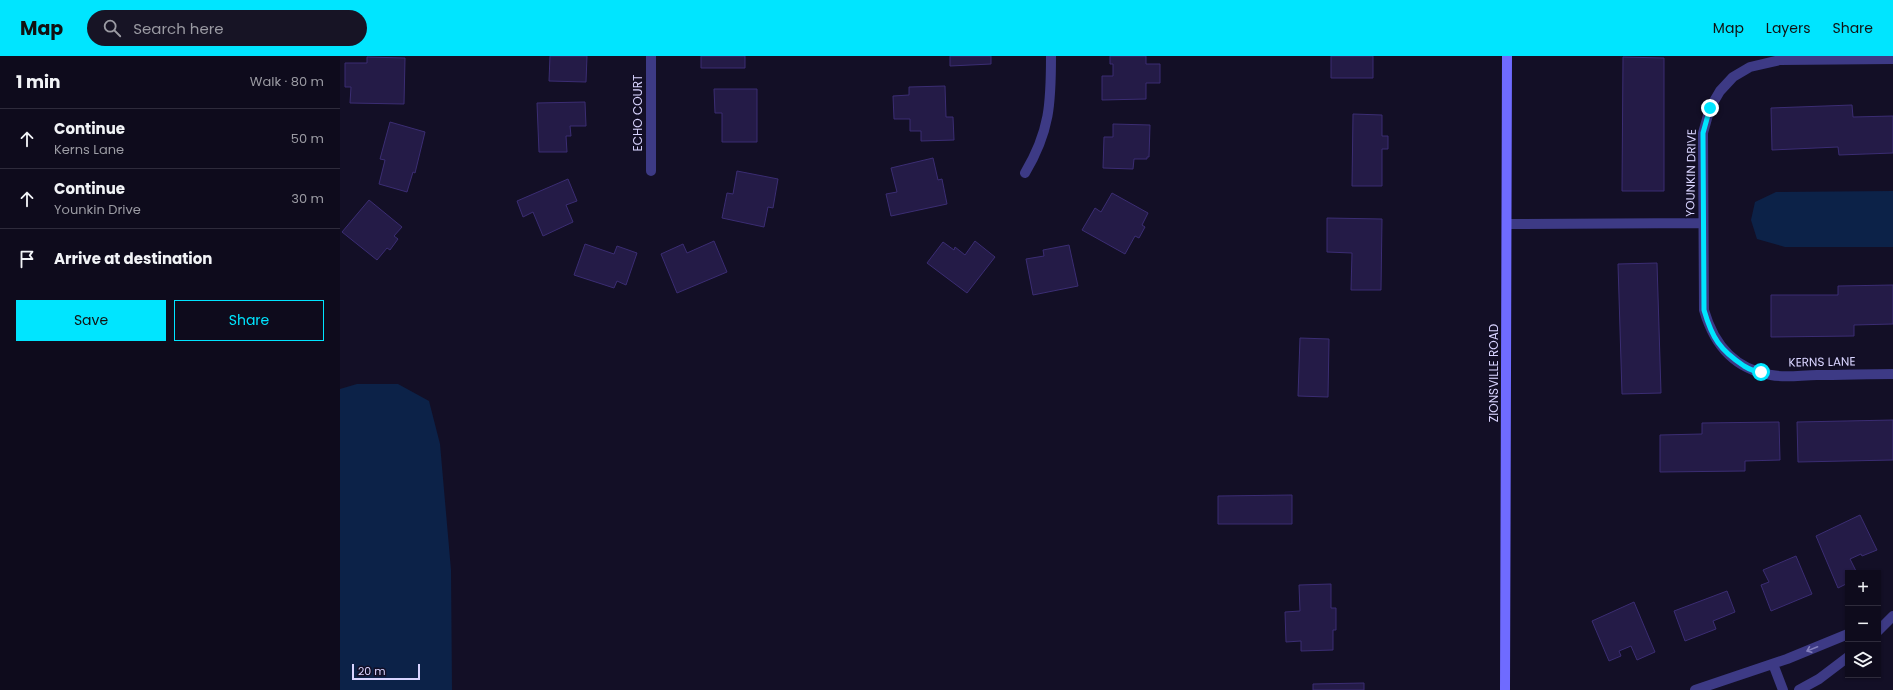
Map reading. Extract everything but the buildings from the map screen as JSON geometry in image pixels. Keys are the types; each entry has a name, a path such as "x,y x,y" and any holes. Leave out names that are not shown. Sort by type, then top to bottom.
{"street":[{"name":"ECHO COURT","path":"651,56 651,171"},
{"path":"1025,173 1035,156 1048,121 1051,92 1051,56"},
{"name":"ZIONSVILLE ROAD","path":"1505,690 1508,224 1507,56"},
{"name":"YOUNKIN DRIVE","path":"1508,224 1703,223 1703,133 1706,120 1720,91 1733,77 1750,67 1780,60 1893,59"},
{"name":"KERNS LANE","path":"1703,223 1704,310 1713,336 1731,358 1748,369 1771,376 1893,374"},
{"path":"1881,619 1893,615"},
{"path":"1881,628 1893,615"},
{"path":"1694,690 1773,664 1845,635"},
{"path":"1799,690 1818,679 1845,659"},
{"path":"1773,664 1783,690"}],"water":[{"path":"1893,191 1893,247 1785,247 1757,239 1751,220 1755,202 1776,192"},
{"path":"357,384 398,384 429,401 440,444 451,570 452,690 340,690 340,389"}],"route":[{"path":"1710,108 1703,133 1704,310 1713,336 1721,348 1731,358 1748,369 1761,372"}]}
